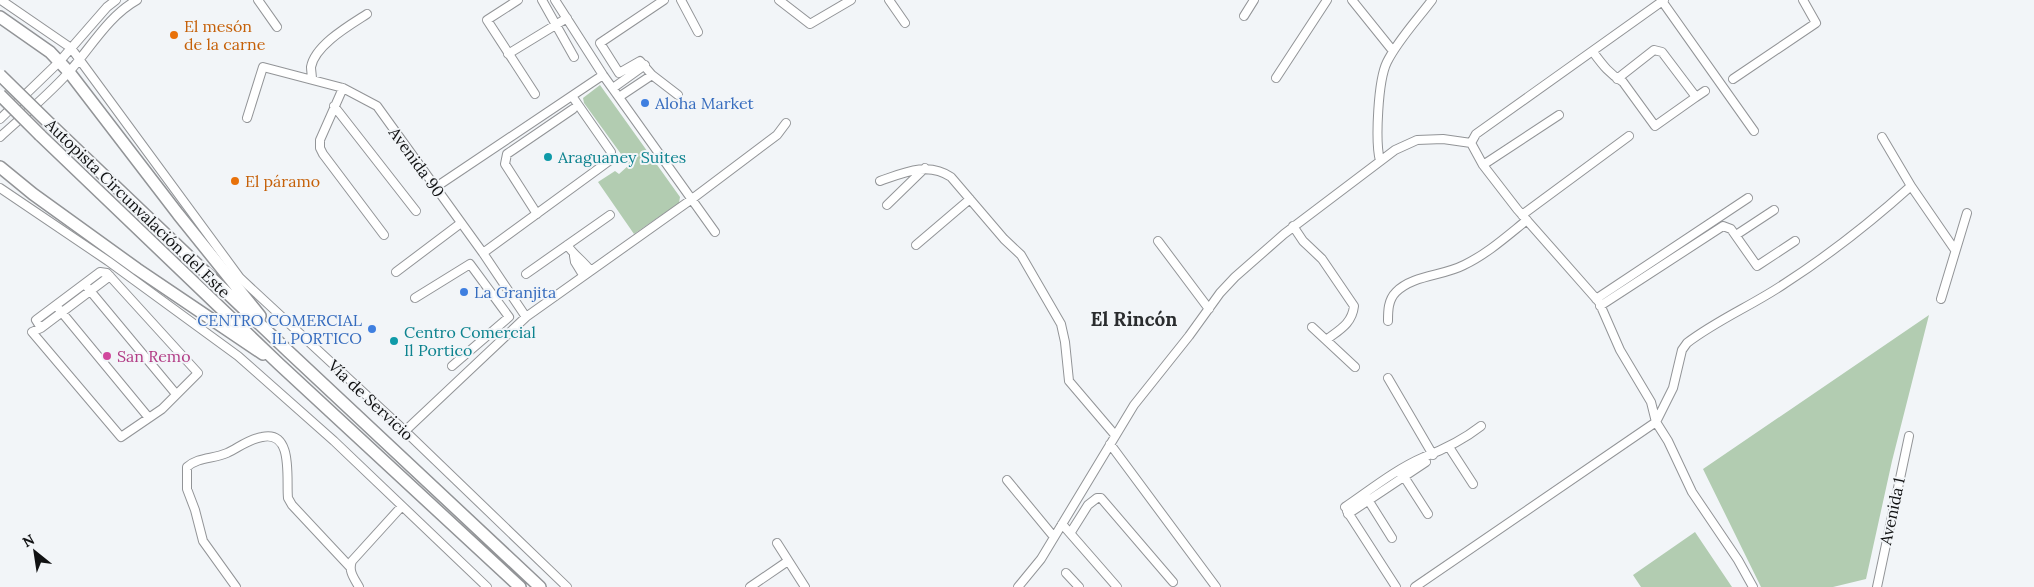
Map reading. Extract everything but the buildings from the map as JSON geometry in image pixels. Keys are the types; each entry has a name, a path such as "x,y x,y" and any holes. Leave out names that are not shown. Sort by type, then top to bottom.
{"highway":[{"path":"0,17 50,52 69,72 178,214 289,352"},
{"name":"Autopista Circunvalación del Este","path":"0,75 289,352 540,587"},
{"name":"Autopista Circunvalación del Este","path":"0,95 280,364 520,587"},
{"path":"0,167 20,184 136,269 248,345 280,364"},
{"path":"0,175 20,184"}],"street":[{"name":"Vía de Servicio","path":"1,0 70,48 240,278 405,431 568,587"},
{"path":"0,119 59,62 116,0"},
{"path":"121,0 126,7"},
{"path":"0,137 69,72 78,59 126,7 137,0"},
{"path":"258,0 277,27"},
{"path":"518,0 487,20 535,94"},
{"path":"542,0 574,57"},
{"path":"555,0 603,75 715,232"},
{"path":"664,0 600,43 619,73 640,61 652,75 678,95"},
{"path":"682,0 698,32"},
{"path":"779,0 810,24 851,0"},
{"path":"889,0 905,23"},
{"path":"1244,16 1254,0"},
{"path":"1276,78 1327,0"},
{"path":"1352,0 1393,51"},
{"path":"1380,161 1377,138 1384,67 1393,51 1432,0"},
{"path":"1733,79 1816,23 1803,0"},
{"path":"1471,143 1477,133 1663,1 1754,131"},
{"path":"312,79 311,67 322,49 336,34 368,14"},
{"path":"508,54 567,18"},
{"path":"1617,79 1654,50 1658,50 1662,52 1696,97"},
{"path":"1593,52 1606,69 1623,82 1655,126"},
{"path":"613,88 645,65"},
{"name":"Avenida 90","path":"247,118 263,67 343,88 377,106 483,253 526,318"},
{"path":"436,187 603,75"},
{"path":"619,97 652,75"},
{"path":"343,88 320,140 320,148 384,235"},
{"path":"1648,131 1706,91"},
{"path":"483,253 603,166 611,157 611,152 572,96"},
{"path":"334,106 416,212"},
{"path":"537,214 504,164 505,158 507,154 572,108"},
{"path":"1483,165 1559,115"},
{"path":"405,431 526,318 778,134 786,123"},
{"path":"1388,321 1388,309 1394,294 1398,290 1416,281 1464,266 1489,249 1525,218 1629,136"},
{"path":"1882,137 1911,186 1954,250"},
{"path":"1018,587 1041,559 1134,405 1179,350 1220,293 1235,277 1293,226 1395,150 1417,140 1443,139 1471,143"},
{"path":"1471,143 1483,165 1525,218 1598,303 1620,350 1651,402 1656,422 1668,441 1695,497 1738,560 1753,587"},
{"path":"887,205 925,168"},
{"path":"880,182 913,170 925,168 944,172 951,177 1004,239 1021,255 1060,324 1065,342 1069,380 1115,435"},
{"path":"1415,587 1656,422 1673,388 1682,350 1686,343 1783,285 1825,256 1876,217 1911,186"},
{"path":"0,188 108,260 238,356 334,441 487,587"},
{"path":"916,245 970,198"},
{"path":"1598,303 1748,198"},
{"path":"1736,235 1774,210"},
{"path":"1941,299 1954,250 1967,213"},
{"path":"526,274 610,215"},
{"path":"396,272 461,223"},
{"path":"1293,226 1303,241 1322,259 1354,306 1351,319 1326,340"},
{"path":"1598,303 1723,226 1731,229 1757,266"},
{"path":"1158,241 1209,308"},
{"path":"1749,271 1795,241"},
{"path":"567,245 574,256 575,262 587,272"},
{"path":"415,298 470,264 509,317 452,366"},
{"path":"104,271 110,276 198,373 162,409 121,437 32,332 41,328 84,284 100,272 104,271"},
{"path":"41,328 36,320 89,291 110,276"},
{"path":"84,284 176,394"},
{"path":"59,308 149,418"},
{"path":"504,321 512,330"},
{"path":"1312,327 1355,367"},
{"path":"1388,378 1433,455"},
{"path":"1396,587 1345,508 1366,497 1401,473 1426,462 1433,455 1481,426"},
{"path":"236,587 203,542 195,510 186,488 187,467 197,460 226,454 261,437 270,436 282,443 287,459 288,498 292,505 350,567 359,587"},
{"name":"Avenida 1","path":"1877,587 1909,436"},
{"path":"1110,444 1216,587"},
{"path":"1449,447 1473,484"},
{"path":"1401,473 1428,514"},
{"path":"1007,480 1054,537"},
{"path":"1366,497 1392,538"},
{"path":"1071,532 1088,505 1097,498 1101,498 1173,582"},
{"path":"350,567 352,561 402,506"},
{"path":"1062,524 1071,532 1117,587"},
{"path":"778,542 804,587"},
{"path":"750,587 788,562"},
{"path":"1066,573 1079,587"}],"green space":[{"path":"600,85 680,197 679,203 634,234 598,182 615,171 619,174 629,165 584,103 583,98"},
{"path":"1929,315 1892,461 1866,579 1833,587 1761,587 1703,469"},
{"path":"1695,532 1732,587 1641,587 1633,575"}],"place":[{"name":"El mesón de la carne","path":"174,35"},
{"name":"Aloha Market","path":"645,103"},
{"name":"Araguaney Suites","path":"548,157"},
{"name":"El páramo","path":"235,181"},
{"name":"La Granjita","path":"464,292"},
{"name":"CENTRO COMERCIAL IL PORTICO","path":"372,329"},
{"name":"Centro Comercial Il Portico","path":"394,341"},
{"name":"San Remo","path":"107,356"}],"district":[{"name":"El Rincón","path":"1134,319"}]}
